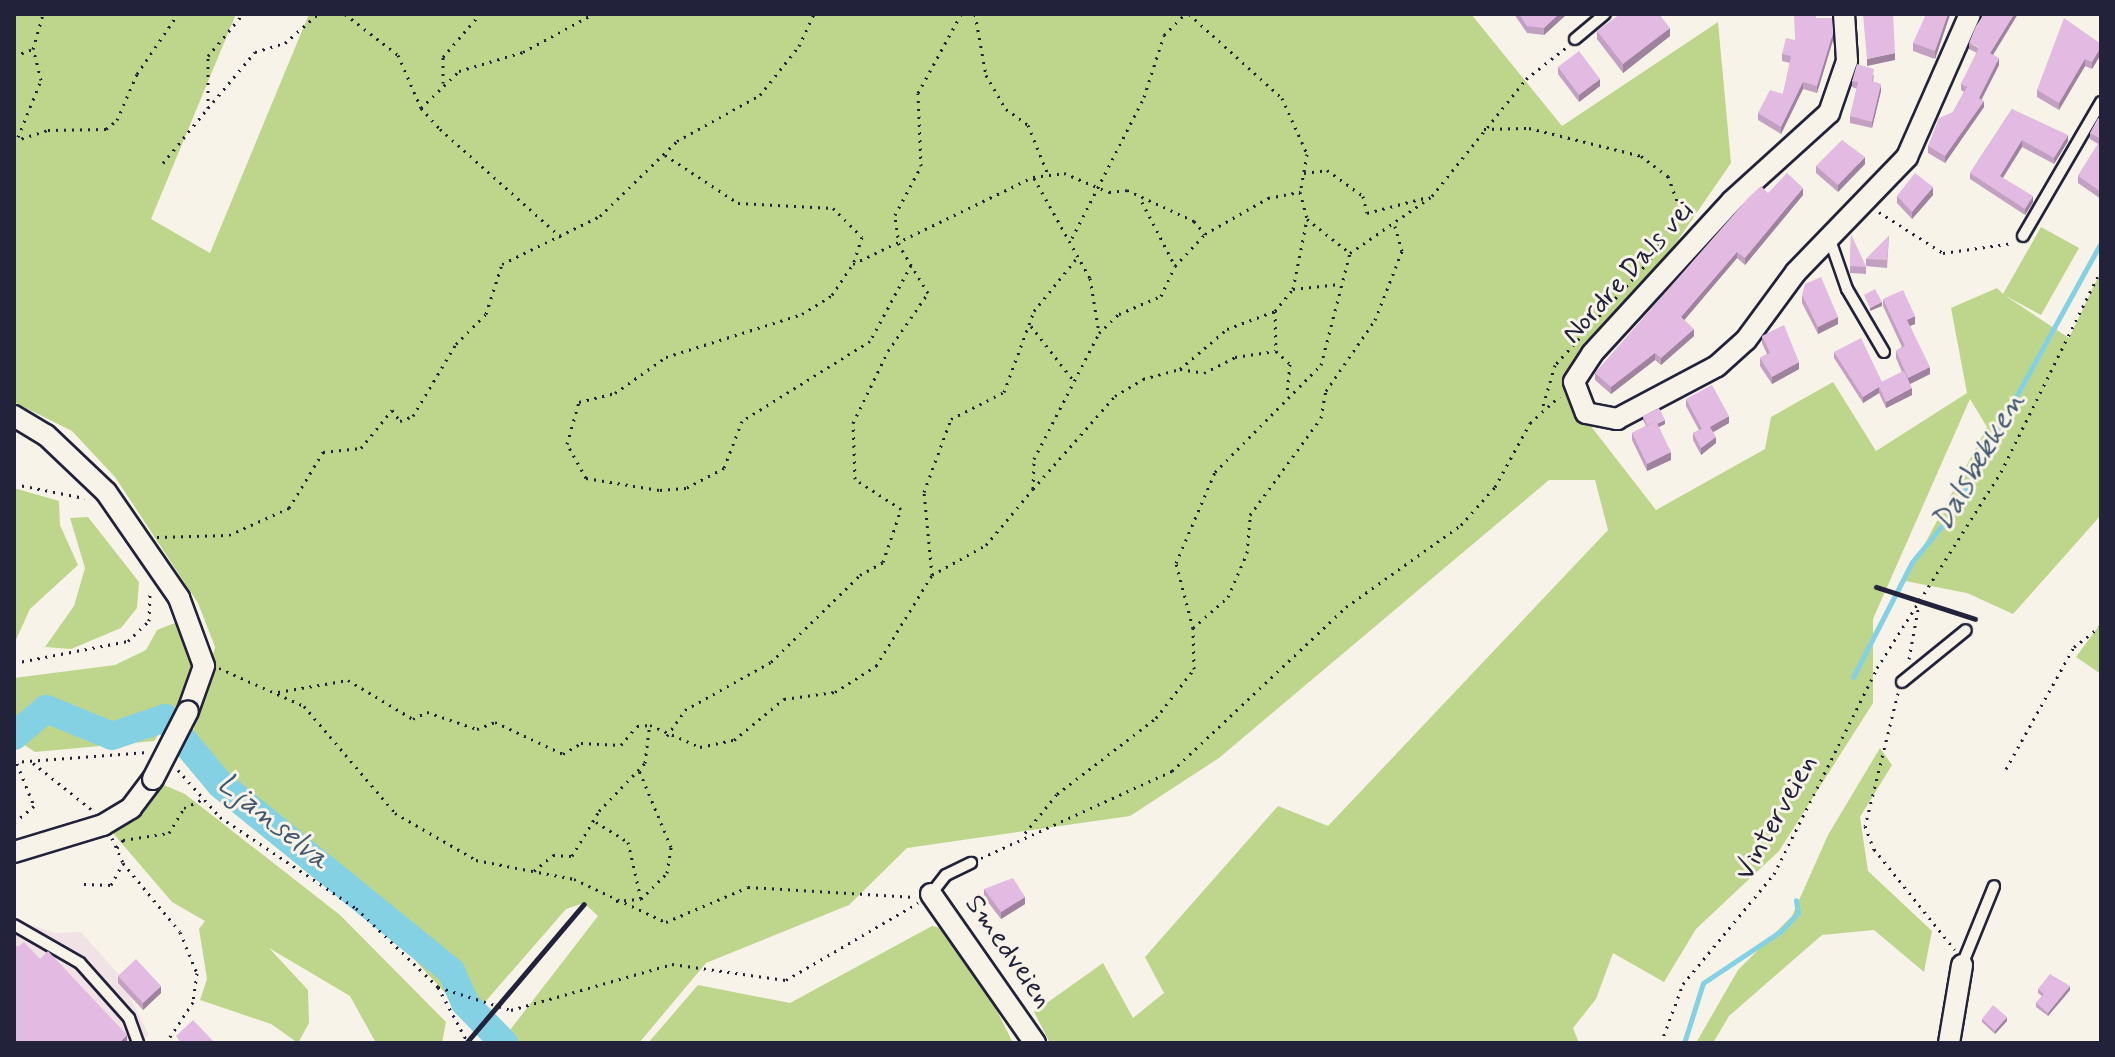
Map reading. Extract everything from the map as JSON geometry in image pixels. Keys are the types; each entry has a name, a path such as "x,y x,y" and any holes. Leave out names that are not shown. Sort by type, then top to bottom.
{"street":[{"name":"Nordre Dals vei","path":"1844,14 1847,61 1829,113 1723,210 1574,382 1577,405 1607,420 1684,386 1734,352 1830,240 1907,157 1970,14"},
{"path":"14,416 73,457 140,537 191,621 204,666 188,711 153,779 131,808 105,824 14,852"},
{"name":"Smedveien","path":"931,894 1035,1043"},
{"path":"1949,1043 1962,965"}],"lane":[{"path":"1575,39 1605,14"},
{"path":"2023,236 2101,102"},
{"path":"1830,240 1847,289 1884,352"},
{"path":"1902,682 1966,630"},
{"path":"931,894 946,875 971,863"},
{"path":"1962,965 1994,886"},
{"path":"14,925 80,963 129,1018 138,1043"}],"path":[{"path":"43,14 33,49 41,80 16,139 78,134 117,120 137,74 178,14"},
{"path":"208,108 208,56 243,14"},
{"path":"163,163 255,52 285,43 318,14"},
{"path":"345,14 398,55 421,108 563,239"},
{"path":"443,83 443,57 480,14"},
{"path":"421,108 443,83 593,14"},
{"path":"140,537 229,535 289,508 323,452 361,448 392,410 400,421 413,416 456,344 486,314 502,264 563,239 600,216 663,154 760,95 799,46 814,14"},
{"path":"667,736 685,710 771,662 860,575 883,562 901,509 855,479 849,452 853,423 888,351 928,293 899,245 895,215 924,148 918,93 961,14"},
{"path":"975,14 986,75 1006,109 1028,125 1047,172"},
{"path":"1072,238 1144,97 1164,35 1187,14 1282,98 1307,154 1300,192 1307,219 1293,289 1275,311 1227,329 1180,369"},
{"path":"1025,833 1057,794 1156,718 1194,669 1193,628 1176,563 1215,472 1287,394 1321,365 1337,324 1340,284 1350,253 1395,226 1432,196 1526,79 1575,39"},
{"path":"14,56 33,49"},
{"path":"971,863 1025,833 1126,797 1220,732 1346,607 1461,525 1495,487 1540,413 1555,365 1649,261 1680,209 1668,176 1641,156 1529,128 1484,129"},
{"path":"663,154 738,203 833,208 862,237 853,264 832,295 802,314 666,357 615,393 579,402 567,444 586,478 659,490 686,488 724,468 742,421 870,341 911,265"},
{"path":"1304,173 1327,170 1363,196 1367,213 1432,196"},
{"path":"853,264 899,245 1047,172 1098,187 1127,190 1142,202 1194,221 1205,234"},
{"path":"1033,177 1072,238 1076,259 1090,278 1099,333"},
{"path":"1033,489 1034,459 1099,333 1119,314 1161,296 1175,266 1205,234 1268,198 1300,192"},
{"path":"1142,202 1175,266"},
{"path":"1866,203 1943,253 1998,250 2023,236"},
{"path":"1307,219 1350,253"},
{"path":"1193,628 1228,597 1247,553 1250,515 1321,418 1326,391 1375,320 1402,251 1395,226"},
{"path":"932,575 924,492 951,419 1004,392 1034,311 1076,259"},
{"name":"Vinterveien","path":"1661,1043 1683,984 1774,874 1877,668 1989,493 2101,270"},
{"path":"1293,289 1340,284"},
{"path":"1275,311 1276,351 1290,364 1287,394"},
{"path":"1031,326 1073,381"},
{"path":"278,692 348,680 397,713 413,719 427,712 477,729 495,722 563,754 581,743 621,745 637,726 650,725 667,736 700,747 734,740 784,699 835,692 876,666 932,575 986,545 1115,396 1143,379 1180,369 1204,373 1235,357 1276,351"},
{"path":"1540,413 1574,382"},
{"path":"14,484 91,500"},
{"name":"Vinterveien","path":"1919,604 1865,826 1874,849 1941,928 1962,965"},
{"path":"14,663 112,647 141,632 152,608"},
{"path":"2006,769 2074,647 2101,626"},
{"path":"204,666 278,692 304,706 378,797 428,837 476,860 592,885 615,901 666,922 748,887 903,892 922,900 786,980 688,962 530,1009 511,1010 469,993 438,987"},
{"path":"534,871 553,855 572,856 595,821 651,753 644,737 650,725"},
{"path":"14,762 33,763 140,751 161,757"},
{"path":"14,756 20,763 34,806 14,823"},
{"path":"168,762 203,799 344,897 438,987 468,1043"},
{"path":"33,763 75,801"},
{"path":"615,901 641,899 667,873 671,847 639,770"},
{"path":"117,848 123,840 169,833 184,808 203,799"},
{"path":"595,821 628,842 641,899"},
{"path":"105,824 123,863 170,916 197,973 193,1002 166,1043"},
{"path":"84,884 111,885 123,863"}],"shaded area":[{"path":"14,919 55,933 81,932 119,975 149,1035 139,1043 14,1043"}],"green space":[{"path":"14,14 236,14 151,219 210,253 309,14 1471,14 1562,126 1718,22 1731,163 1569,398 1656,510 1765,449 1771,417 1833,382 1876,451 1967,393 1951,308 1997,288 2003,294 2041,227 2079,248 2041,315 2004,295 2069,338 2101,271 2101,515 2013,614 1967,593 1905,581 1987,427 1970,399 1873,619 1873,703 1779,851 1696,929 1664,982 1613,953 1596,999 1573,1028 1579,1043 1050,1043 1034,1012 1103,963 1133,1018 1164,993 1145,957 1278,806 1328,826 1608,530 1595,480 1549,480 1219,758 1130,816 907,848 849,905 706,963 639,1043 500,1043 598,916 584,903 566,909 472,1017 461,1010 375,917 237,813 185,763 215,647 198,603 115,477 72,431 14,402"},
{"path":"14,488 59,501 60,525 78,565 30,609 14,644"},
{"path":"88,517 139,582 137,608 121,628 71,649 45,647 74,606 85,568 70,518"},
{"path":"175,623 191,660 188,693 154,741 35,752 14,738 14,678 115,665 146,650 157,630"},
{"path":"2101,623 2101,674 2076,657"},
{"path":"1880,748 1892,765 1860,817 1868,871 1932,931 1924,972 1874,930 1822,935 1729,1016 1713,1043 1696,1043 1738,970 1792,916 1828,835"},
{"path":"159,783 185,794 340,915 446,1022 442,1043 376,1043 350,996 269,948 308,990 309,1023 298,1043 271,1024 200,1000 207,979 199,929 205,921 172,902 112,832"},
{"path":"932,926 958,932 1013,1043 648,1043 698,985 790,1003"}],"building":[{"path":"1519,14 1559,14 1544,28 1527,26"},
{"path":"1620,14 1659,14 1670,28 1623,64 1597,31"},
{"path":"1794,14 1832,18 1833,33 1817,86 1803,82 1781,127 1758,113 1770,90 1783,94 1791,56 1782,54 1786,38 1795,40"},
{"path":"1863,14 1893,14 1895,53 1867,59"},
{"path":"1926,14 1948,14 1935,51 1913,43"},
{"path":"1984,14 2014,14 1990,53 1999,58 1979,98 1984,101 1945,156 1928,146 1939,118 1953,112 1967,87 1961,84 1979,47 1969,43"},
{"path":"2064,18 2101,47 2092,62 2085,59 2059,103 2037,90"},
{"path":"1579,51 1600,79 1579,95 1558,67"},
{"path":"1857,64 1874,69 1872,81 1881,84 1872,122 1850,116 1858,82 1852,81"},
{"path":"2012,109 2068,135 2054,158 2022,140 2000,176 2033,196 2025,209 1970,173"},
{"path":"2098,118 2101,119 2101,139 2090,133"},
{"path":"2101,139 2101,192 2078,176"},
{"path":"1842,140 1865,157 1838,185 1816,166"},
{"path":"1787,173 1803,188 1745,258 1737,252 1681,317 1694,329 1661,358 1655,353 1611,387 1595,373 1749,197 1761,186 1768,193"},
{"path":"1915,173 1933,187 1912,212 1897,196"},
{"path":"1851,235 1866,267 1850,266"},
{"path":"1889,236 1887,260 1866,259"},
{"path":"1821,277 1838,317 1818,327 1802,295 1805,284"},
{"path":"1875,289 1882,302 1870,308 1864,295"},
{"path":"1903,290 1915,316 1907,320 1930,367 1908,378 1896,351 1905,346 1883,299"},
{"path":"1784,325 1799,362 1772,377 1760,358 1770,353 1762,336"},
{"path":"1861,338 1882,382 1904,371 1912,388 1886,402 1879,387 1863,397 1834,352"},
{"path":"1712,385 1729,416 1710,427 1716,437 1701,448 1693,433 1702,429 1686,399"},
{"path":"1659,408 1665,420 1647,425 1643,416"},
{"path":"1656,421 1671,452 1647,464 1632,433"},
{"path":"1013,878 1025,897 1001,912 984,889"},
{"path":"24,942 40,959 48,951 127,1035 119,1043 14,1043 14,943 18,947"},
{"path":"136,959 161,986 143,1003 118,976"},
{"path":"2050,974 2070,986 2048,1013 2036,1003 2044,994 2038,989"},
{"path":"1993,1005 2007,1017 1995,1031 1982,1019"},
{"path":"193,1020 215,1043 181,1043 176,1036"}],"waterway":[{"name":"Dalsbekken","path":"1853,677 1912,562 1950,516 2101,242"},
{"name":"Ljanselva","path":"14,736 46,709 112,736 165,718 220,784 451,971 465,1003 504,1043"},
{"name":"Dalsbekken","path":"1684,1043 1703,983 1781,931 1798,913 1796,900"}],"railway":[{"path":"1876,587 1975,619"},
{"path":"466,1043 584,904"}]}
